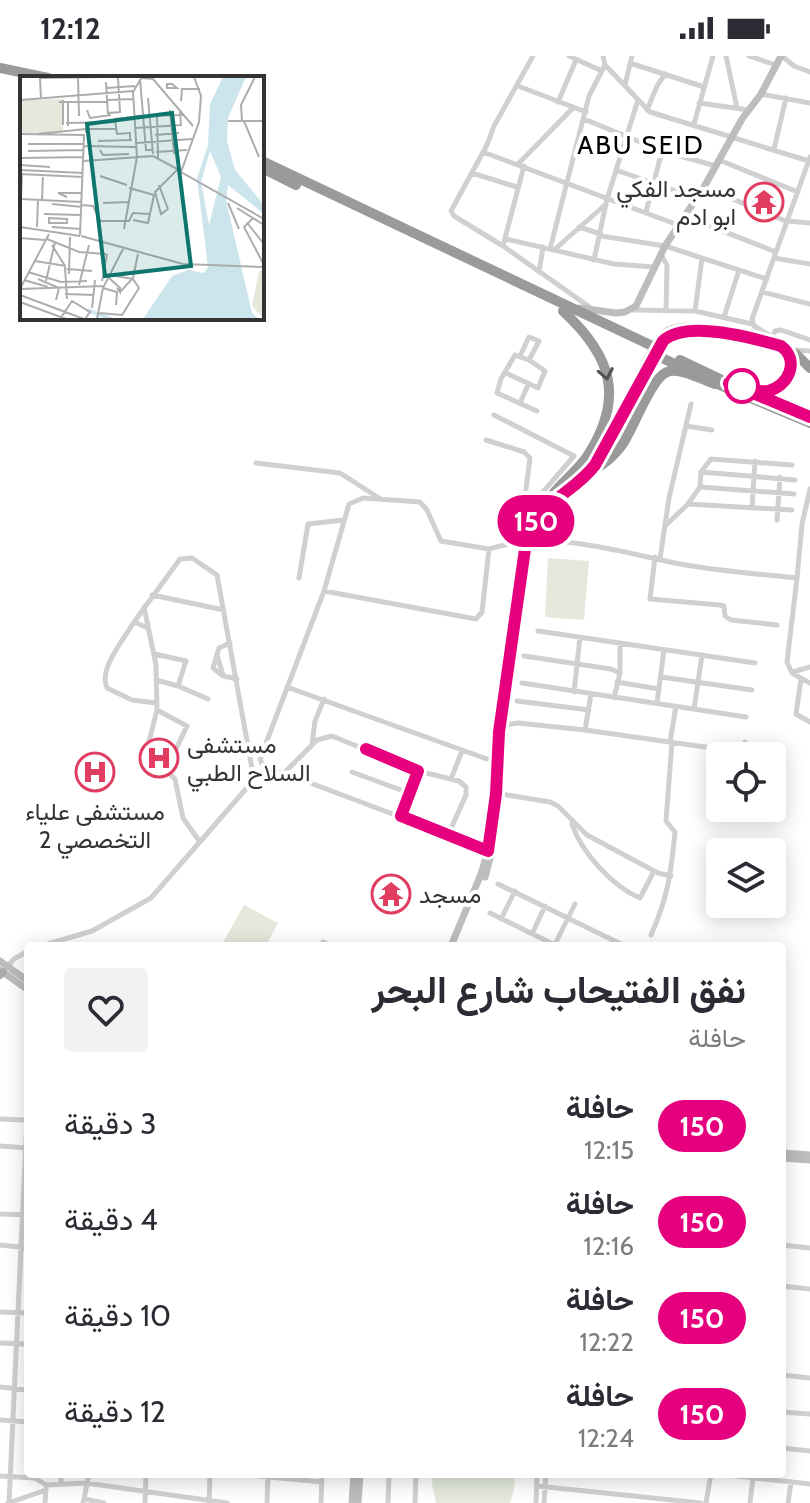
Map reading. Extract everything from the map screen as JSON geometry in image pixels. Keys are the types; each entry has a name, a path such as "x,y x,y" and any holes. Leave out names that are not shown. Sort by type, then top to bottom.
{"highway":[{"path":"0,68 38,76"},
{"path":"0,74 20,79"},
{"path":"264,162 566,309 602,357 607,369 609,395 596,441 585,460 552,495"},
{"path":"264,169 645,346 715,384"},
{"path":"659,353 810,417"},
{"path":"793,353 810,368"},
{"path":"729,383 762,391 774,388 790,373 793,353"},
{"path":"588,474 609,460 624,443 654,386 664,374 675,371 810,423"}],"main road":[{"path":"566,309 616,313 632,310 660,254 704,187 731,137 761,94 781,56"},
{"path":"490,851 499,732 533,517 599,451 655,343 667,331 695,325 776,339 793,353"},
{"path":"455,942 490,851 501,794 505,725 528,542 534,524 543,512 588,474 607,447 656,351 668,336 693,330 726,334 781,346 793,353"},
{"path":"0,961 3,971 24,987"},
{"path":"3,971 24,979"},
{"path":"786,1156 810,1157"},
{"path":"352,1503 356,1478"},
{"path":"357,1478 358,1503"}],"street":[{"path":"533,56 494,126 452,213 504,242 539,272 596,311"},
{"path":"569,56 604,68 647,110 809,159 752,324"},
{"path":"552,249 591,91 604,68 603,56"},
{"path":"694,124 713,56"},
{"path":"726,56 737,108"},
{"path":"749,56 776,65"},
{"path":"781,56 810,72"},
{"path":"558,102 576,60"},
{"path":"624,86 631,60 704,87"},
{"path":"647,110 665,74"},
{"path":"518,86 586,112"},
{"path":"761,94 810,103"},
{"path":"774,149 786,98"},
{"path":"594,260 607,201 638,99"},
{"path":"699,103 749,110"},
{"path":"504,242 521,165 573,108"},
{"path":"584,119 662,151 718,163 798,192"},
{"path":"646,212 662,151"},
{"path":"483,152 607,201 678,225"},
{"path":"616,170 696,198"},
{"path":"472,173 517,187"},
{"path":"704,187 788,221 810,223"},
{"path":"552,249 607,201"},
{"path":"684,216 775,255 810,264"},
{"path":"579,227 601,235 665,246 767,279"},
{"path":"504,242 543,247 594,260 654,267"},
{"path":"539,272 543,247"},
{"path":"660,254 667,265 666,310"},
{"path":"695,311 702,258"},
{"path":"724,317 739,270"},
{"path":"762,292 810,304"},
{"path":"632,310 695,311 752,324 776,339"},
{"path":"776,339 775,331 781,330 810,340"},
{"path":"520,356 529,337 539,341 529,360"},
{"path":"793,353 810,351"},
{"path":"506,373 538,388 545,371 515,355 501,379 497,393 537,411"},
{"path":"520,403 528,385"},
{"path":"691,404 650,599 720,605 724,606 725,616 731,620 777,625"},
{"path":"494,415 574,456 523,515"},
{"path":"686,426 712,430"},
{"path":"486,440 524,452 530,458 523,515 512,544"},
{"path":"665,526 688,504 700,487 701,472 711,459 792,465"},
{"path":"752,508 755,461"},
{"path":"256,463 340,473 380,498"},
{"path":"701,472 795,480"},
{"path":"777,520 780,477"},
{"path":"700,487 794,494"},
{"path":"810,489 802,524 787,662 792,673 810,683"},
{"path":"490,851 284,773 264,769 260,759 324,591 349,504 380,498 420,502 441,541 489,549 528,542 588,543 679,564 797,578"},
{"path":"688,504 792,510"},
{"path":"299,578 308,524 343,520"},
{"path":"324,591 476,619 482,612 489,549"},
{"path":"55,942 92,931 151,898 243,794 253,778 217,575 189,557 180,559 152,595 104,680 107,688 156,707 187,726 166,771"},
{"path":"152,595 224,610"},
{"path":"144,607 155,654 156,680 156,707 147,749 175,779 183,818 200,842"},
{"path":"134,622 148,628"},
{"path":"538,631 755,663"},
{"path":"574,692 580,637"},
{"path":"230,643 220,646 214,671 237,679"},
{"path":"614,698 620,673 620,643"},
{"path":"657,703 664,650"},
{"path":"155,654 186,661 178,686"},
{"path":"694,709 702,655"},
{"path":"524,656 620,673"},
{"path":"792,673 810,667"},
{"path":"661,677 752,690"},
{"path":"801,679 796,714 810,722"},
{"path":"156,680 208,699"},
{"path":"617,682 659,689"},
{"path":"522,683 746,717"},
{"path":"635,700 637,685"},
{"path":"287,687 487,759"},
{"path":"585,730 591,694"},
{"path":"311,747 315,721 324,699"},
{"path":"517,701 589,710"},
{"path":"651,935 666,900 671,876 675,832 666,821 676,706"},
{"path":"505,725 518,723 585,730 706,747"},
{"path":"284,773 317,740 332,736 418,771 461,782 467,790 448,835"},
{"path":"451,779 462,750"},
{"path":"401,816 418,771"},
{"path":"352,772 409,793"},
{"path":"501,794 550,802 587,835 654,871 671,876"},
{"path":"571,820 578,838 619,888 640,898 654,871"},
{"path":"498,884 617,942"},
{"path":"501,919 515,891"},
{"path":"557,942 575,904"},
{"path":"532,934 545,906"},
{"path":"490,913 547,942"},
{"path":"3,971 24,953"},
{"path":"0,1119 24,1120"},
{"path":"0,1146 24,1148"},
{"path":"0,1214 24,1215"},
{"path":"0,1245 24,1248"},
{"path":"786,1245 810,1248"},
{"path":"24,1261 8,1503 61,1484 86,1483 227,1503"},
{"path":"786,1286 810,1289"},
{"path":"0,1312 24,1313"},
{"path":"0,1343 24,1344"},
{"path":"786,1375 810,1378"},
{"path":"0,1387 24,1390"},
{"path":"786,1412 810,1414"},
{"path":"0,1420 24,1422"},
{"path":"786,1448 810,1451"},
{"path":"0,1476 24,1476"},
{"path":"38,1478 46,1488 45,1503"},
{"path":"61,1478 61,1484"},
{"path":"88,1478 84,1501 104,1503"},
{"path":"145,1503 146,1478"},
{"path":"208,1502 210,1478"},
{"path":"267,1503 268,1478"},
{"path":"286,1478 322,1482"},
{"path":"321,1503 322,1478"},
{"path":"388,1503 389,1478"},
{"path":"415,1503 416,1478"},
{"path":"536,1503 537,1478"},
{"path":"544,1503 546,1478"},
{"path":"537,1486 704,1503 710,1478"},
{"path":"750,1503 753,1478"},
{"path":"774,1478 810,1484"},
{"path":"788,1503 791,1482"},
{"path":"614,1503 615,1494"}],"shaded area":[{"path":"548,558 589,561 584,620 545,617"},
{"path":"244,905 278,923 268,942 223,942"},
{"path":"433,1478 515,1478 510,1503 436,1503"}],"bus line":[{"name":"150","path":"366,749 418,771 401,816 488,851 496,794 499,732 526,542 530,542 534,524 551,502 595,465 663,341 672,334 693,330 781,346 788,351 792,364 790,373 778,386 762,391 729,383 810,417"}],"place":[{"name":"مسجد الفكي ابو ادم","path":"764,202"},
{"name":"مستشفى السلاح الطبي","path":"159,758"},
{"name":"مستشفى علياء التخصصي 2","path":"95,772"},
{"name":"مسجد","path":"391,894"}],"district":[{"name":"ABU SEID","path":"641,145"}]}
